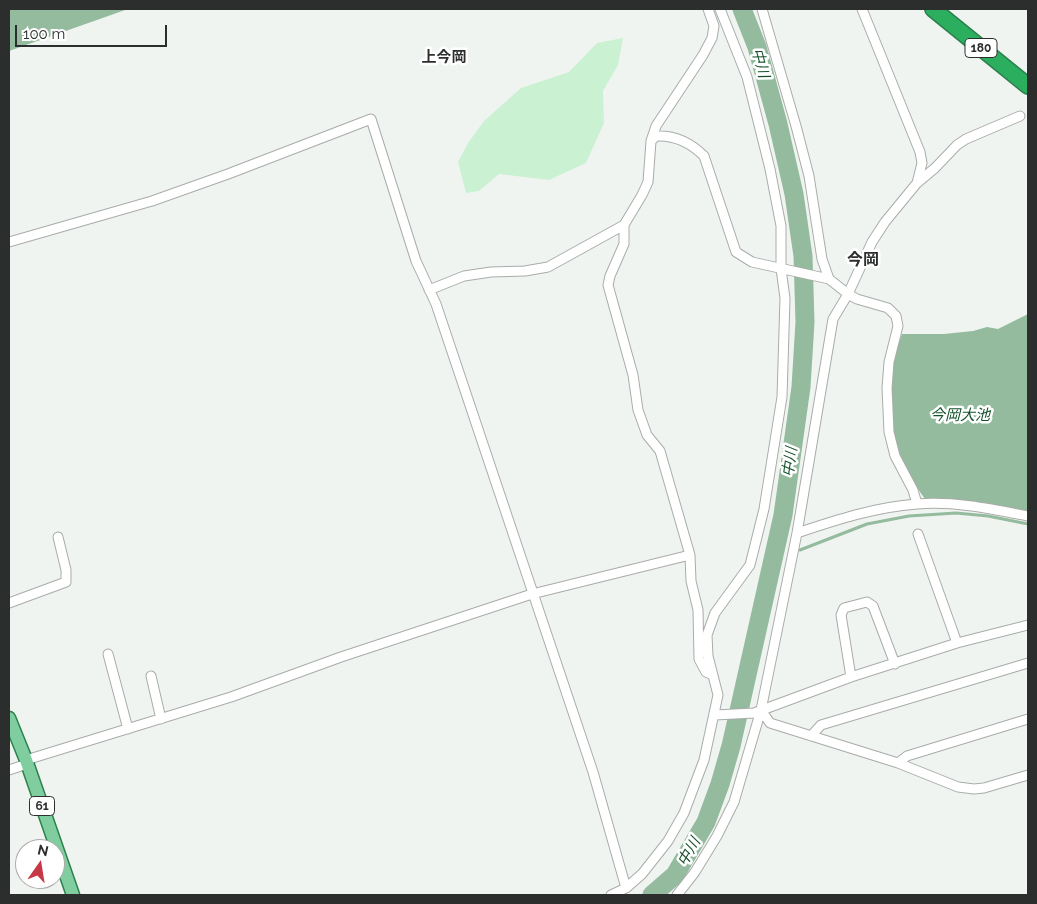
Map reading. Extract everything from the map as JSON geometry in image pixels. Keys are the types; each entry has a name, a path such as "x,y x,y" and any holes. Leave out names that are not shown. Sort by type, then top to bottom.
{"highway":[{"name":"180","path":"933,9 1028,86"}],"main road":[{"name":"61","path":"9,718 73,895"}],"street":[{"path":"708,9 714,26 712,38 703,55 656,126 651,141 648,182 624,226 624,244 610,276 608,286 633,375 638,410 647,435 660,451 690,555 691,581 698,610 699,659 706,672 713,675"},
{"path":"611,895 626,888 642,874 668,840 684,813 704,760 718,715 718,695 708,656 707,635 715,613 750,565 764,509 782,397 785,298 781,269 781,226 770,169 747,77 720,9"},
{"path":"762,9 809,176 826,278"},
{"path":"862,9 920,152 922,163 917,183"},
{"path":"677,895 695,872 717,836 734,802 758,712 797,534 833,319 848,294 872,242 885,222 917,183 935,168 957,145 966,139 1020,116"},
{"path":"9,242 152,201 371,119 416,261 436,304 593,772 626,888"},
{"path":"651,141 656,136 667,136 696,148 704,156 736,252 752,262 826,278 857,299 888,308 896,316 898,326 889,362 887,388 888,432 895,456 913,490 917,504"},
{"path":"429,290 464,276 491,272 525,271 548,267 624,226"},
{"path":"797,534 850,515 917,504 976,506 1028,516"},
{"path":"918,534 957,643"},
{"path":"9,603 66,582 66,570 58,537"},
{"path":"9,770 26,762 231,697 341,657 532,594 690,555"},
{"path":"851,677 841,615 844,608 868,602 873,606 895,664"},
{"path":"718,715 758,712 851,677 957,643 1028,625"},
{"path":"108,654 128,729"},
{"path":"811,736 821,725 1028,663"},
{"path":"151,676 161,719"},
{"path":"758,712 770,723 898,763 958,787 984,788 1028,775"},
{"path":"898,763 906,756 1028,719"}],"shaded area":[{"path":"623,38 618,65 603,91 604,123 586,163 549,180 499,174 479,191 466,193 458,162 468,143 484,121 521,88 569,72 597,43"}],"water":[{"path":"9,9 128,9 9,51"},
{"name":"今岡大池","path":"1028,314 1028,513 978,502 925,499 903,464 893,435 890,377 902,334 944,334 973,331 987,327 998,329"}],"waterway":[{"name":"中川","path":"652,895 675,875 706,822 720,784 731,746 783,515 801,387 805,322 803,256 794,194 778,124 757,47 742,9"},
{"path":"800,550 867,524 909,516 956,513 988,516 1028,524"},
{"path":"773,562 781,559"}],"district":[{"name":"上今岡","path":"444,57"},
{"name":"今岡","path":"863,260"}]}
